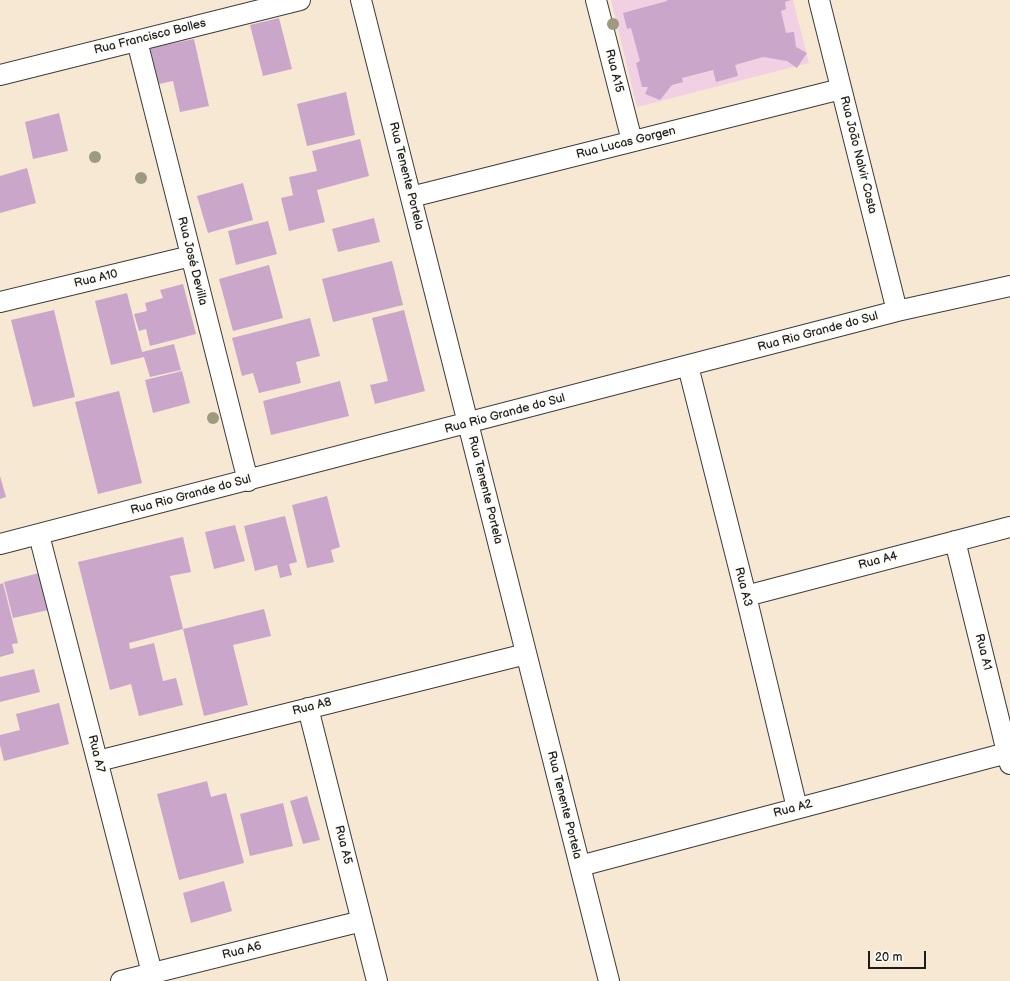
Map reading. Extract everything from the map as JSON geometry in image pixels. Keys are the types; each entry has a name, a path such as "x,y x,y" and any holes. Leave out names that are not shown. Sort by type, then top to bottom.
{"street":[{"name":"Rua Francisco Bolles","path":"0,74 300,0"},
{"name":"Rua Tenente Portela","path":"361,0 609,981"},
{"name":"Rua A15","path":"596,0 632,141"},
{"name":"Rua João Nalvir Costa","path":"819,0 897,311"},
{"name":"Rua José Devilla","path":"137,40 248,480"},
{"name":"Rua Lucas Gorgen","path":"411,197 841,89"},
{"name":"Rua A10","path":"0,302 191,256"},
{"name":"Rua Rio Grande do Sul","path":"0,544 897,311 1010,286"},
{"name":"Rua A3","path":"688,366 746,596 797,808"},
{"name":"Rua A4","path":"746,596 1010,527"},
{"name":"Rua A7","path":"39,535 152,973"},
{"name":"Rua A1","path":"955,541 1009,759"},
{"name":"Rua A8","path":"98,760 526,654"},
{"name":"Rua A5","path":"308,708 377,981"},
{"name":"Rua A2","path":"580,866 797,808 1009,759"},
{"name":"Rua A6","path":"121,981 362,921"}],"shaded area":[{"path":"611,0 793,0 809,63 637,107"}],"building":[{"path":"667,0 791,0 785,2 786,9 781,11 786,33 794,32 796,47 807,53 797,68 787,61 763,57 735,65 738,76 716,82 713,70 682,78 683,82 672,85 660,100 645,94 648,87 642,87 636,63 640,61 631,28 627,29 623,13"},
{"path":"279,18 292,69 263,76 250,25"},
{"path":"194,39 209,106 180,112 173,81 159,84 150,48"},
{"path":"346,92 355,135 307,146 297,104"},
{"path":"59,113 68,151 33,159 25,122"},
{"path":"360,139 369,176 317,190 325,222 289,231 281,198 298,194 293,195 289,177 317,171 312,151"},
{"path":"27,168 36,203 0,213 0,176"},
{"path":"243,183 253,220 208,233 197,196"},
{"path":"374,218 380,242 338,252 332,229"},
{"path":"268,221 277,254 236,265 228,231"},
{"path":"392,261 403,305 333,322 322,279"},
{"path":"269,265 283,318 233,331 219,279"},
{"path":"183,284 196,334 150,346 146,329 139,331 134,314 147,311 145,303 163,298 160,290"},
{"path":"127,293 142,352 174,344 181,370 150,377 144,357 111,365 95,301"},
{"path":"54,310 75,397 33,407 11,320"},
{"path":"404,310 425,391 375,404 370,385 388,381 372,318"},
{"path":"310,318 320,356 296,362 301,383 259,393 253,373 242,376 232,338"},
{"path":"182,371 190,403 153,413 145,380"},
{"path":"340,381 349,416 271,435 263,401"},
{"path":"119,391 142,483 98,494 75,402"},
{"path":"0,476 6,497 0,499"},
{"path":"327,496 340,547 331,550 334,562 307,568 292,505"},
{"path":"285,516 297,562 289,564 292,575 280,578 277,565 255,571 244,526"},
{"path":"235,525 245,561 214,569 205,532"},
{"path":"183,537 191,572 170,576 183,629 129,643 130,649 154,643 163,681 176,678 183,705 139,716 131,684 110,690 78,562"},
{"path":"39,573 48,610 13,618 4,582"},
{"path":"3,583 18,643 12,644 14,653 0,657 0,584"},
{"path":"264,609 271,636 233,645 248,705 204,716 183,629"},
{"path":"34,669 40,692 0,702 0,677"},
{"path":"59,703 69,744 4,761 0,745 0,735 20,730 16,714"},
{"path":"207,781 211,797 226,793 244,863 179,880 157,794"},
{"path":"307,796 320,840 303,844 290,801"},
{"path":"283,803 293,846 250,856 240,814"},
{"path":"224,881 232,911 191,923 183,893"}]}
